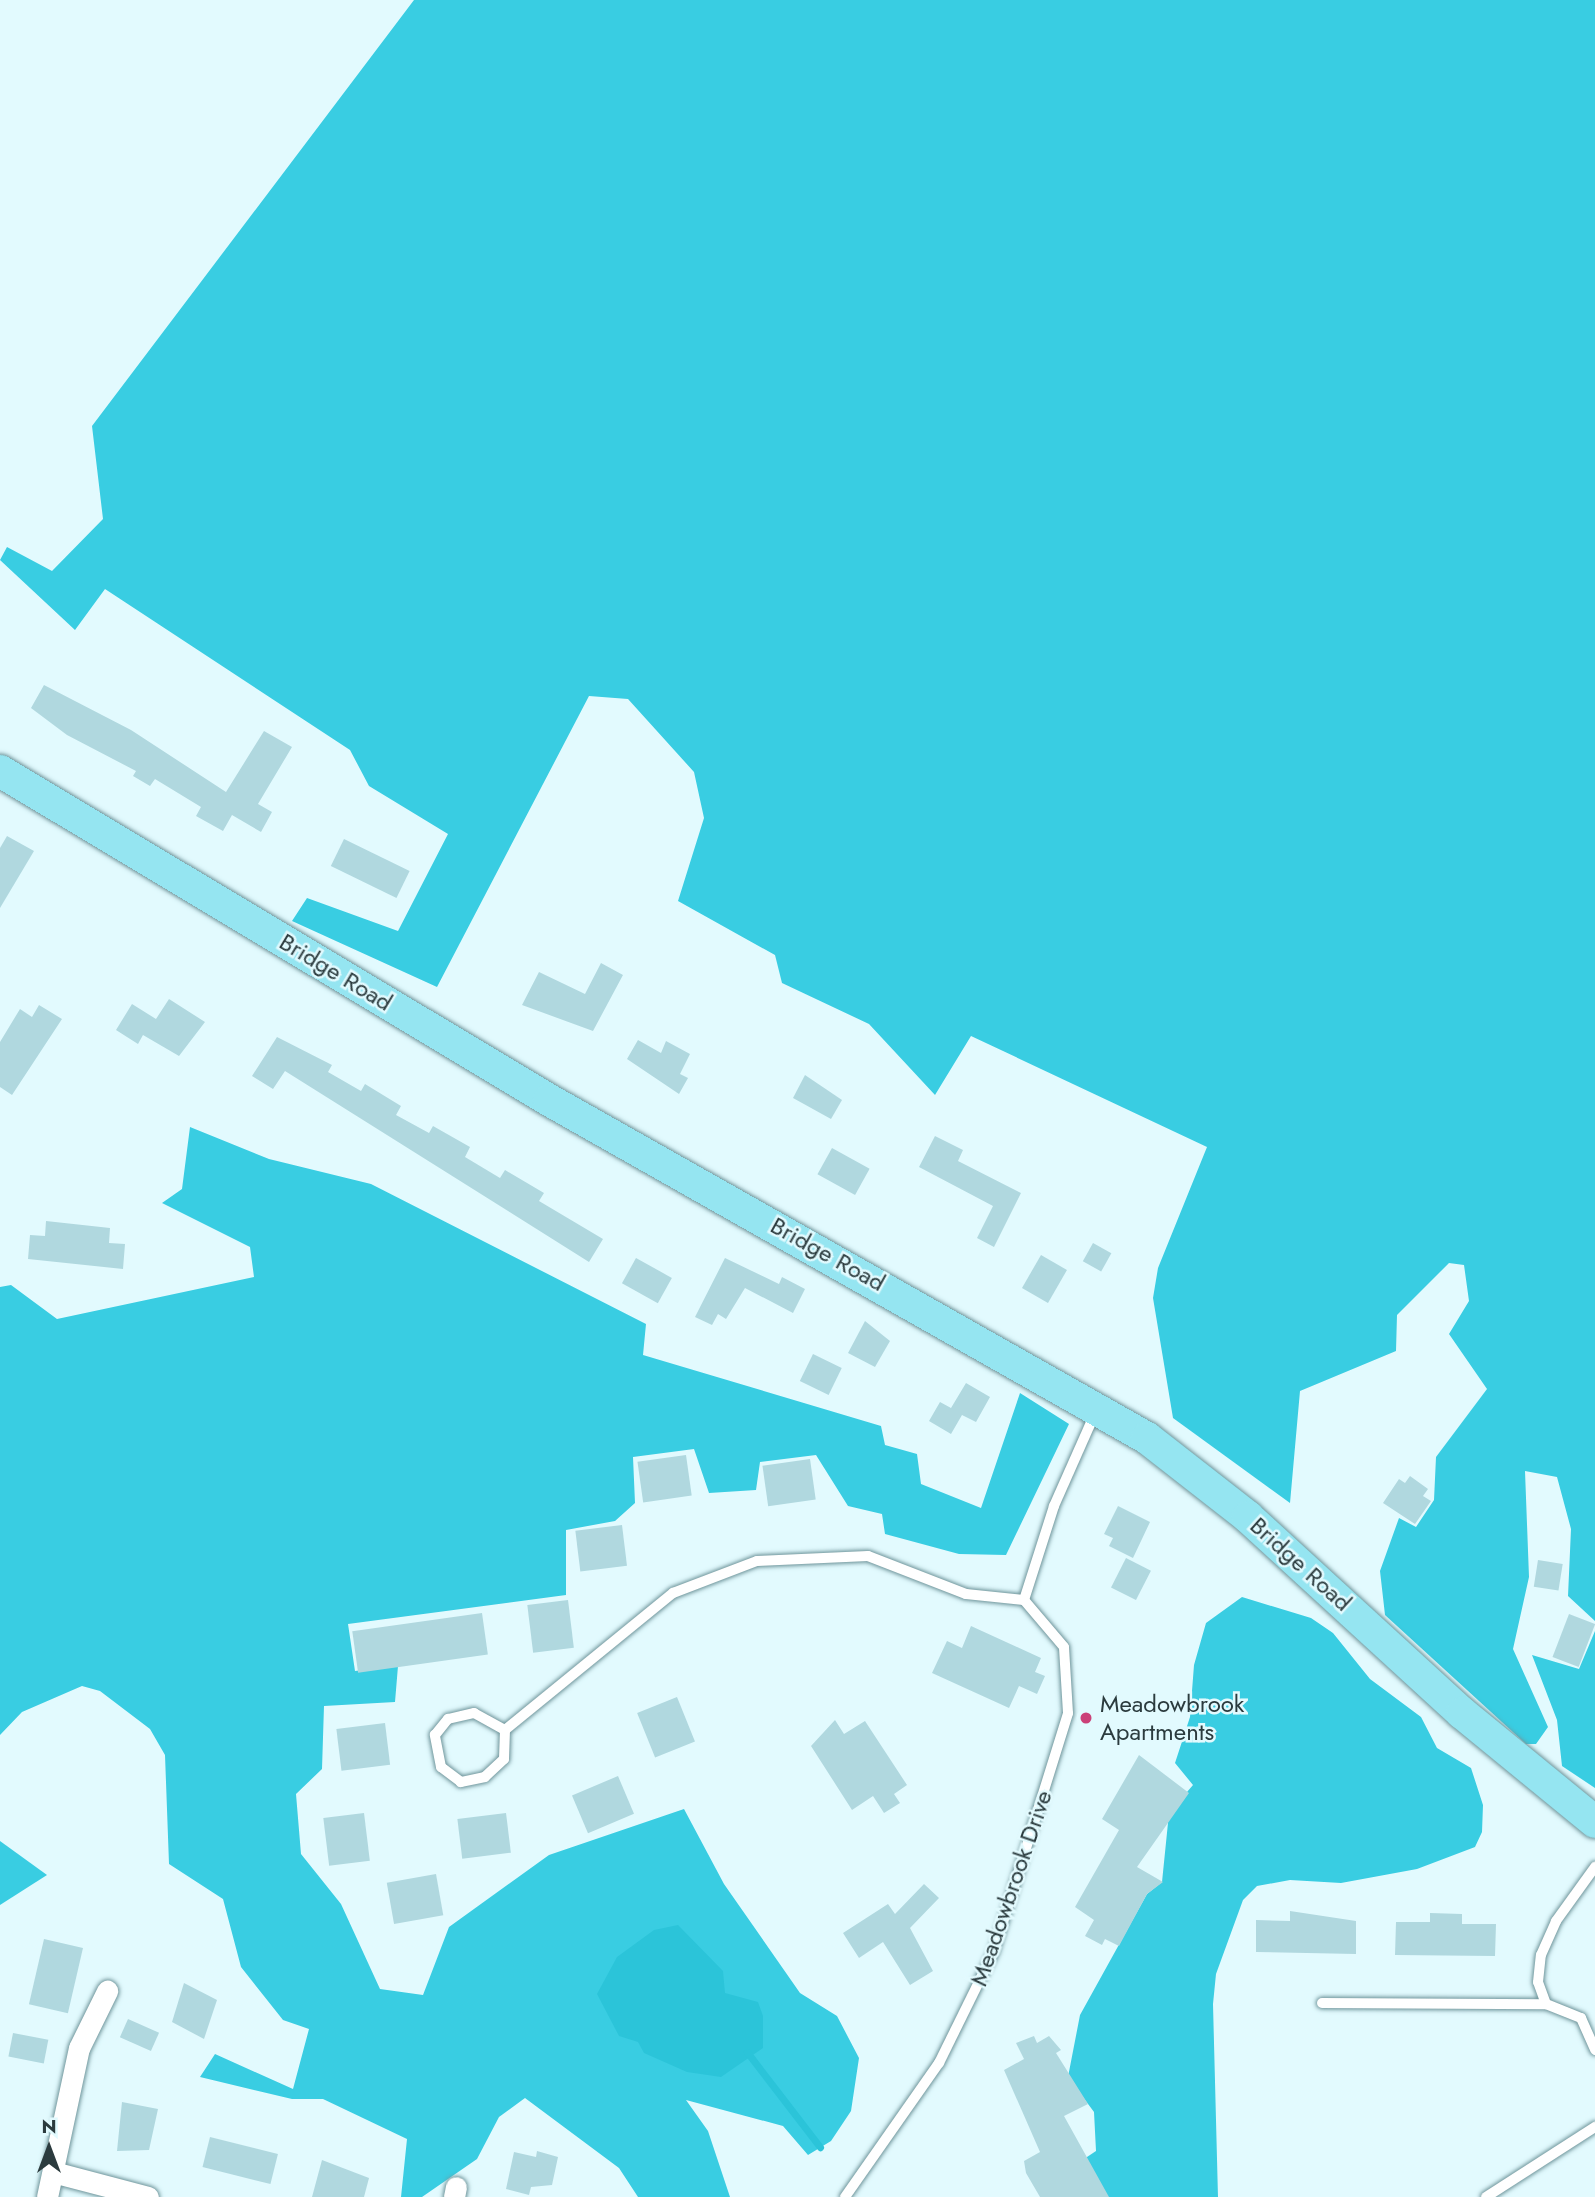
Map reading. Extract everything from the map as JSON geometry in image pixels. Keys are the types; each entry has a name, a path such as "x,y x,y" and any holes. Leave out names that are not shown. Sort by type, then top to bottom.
{"main road":[{"name":"Bridge Road","path":"0,771 549,1100 1098,1406 1248,1517 1462,1713 1595,1822"}],"street":[{"path":"47,2197 80,2046 107,1991"},
{"path":"53,2172 148,2197"}],"lane":[{"path":"505,1730 474,1713 448,1719 435,1735 441,1768 461,1782 485,1777 503,1759 505,1730 673,1593 757,1561 868,1556 966,1594 1024,1600 1054,1506 1098,1406"},
{"name":"Meadowbrook Drive","path":"845,2197 939,2063 989,1967 1068,1713 1064,1647 1024,1600"},
{"path":"1546,2004 1538,1982 1541,1955 1556,1921 1595,1867"},
{"path":"1322,2003 1546,2004 1581,2018 1595,2050"},
{"path":"1486,2197 1595,2127"}],"shaded area":[{"path":"414,0 1595,0 1595,1621 1568,1596 1571,1529 1557,1477 1525,1471 1529,1577 1513,1649 1548,1727 1536,1744 1526,1744 1385,1615 1380,1571 1399,1518 1416,1527 1434,1500 1436,1457 1487,1389 1449,1334 1469,1301 1464,1265 1449,1263 1397,1315 1396,1351 1300,1391 1290,1503 1173,1418 1153,1298 1158,1268 1207,1147 971,1036 935,1095 869,1024 782,983 775,955 678,901 704,818 694,772 628,699 589,696 437,987 292,921 307,898 398,931 448,834 369,786 350,750 105,589 75,630 0,560 7,547 52,571 103,519 92,426"},
{"path":"190,1127 269,1159 371,1184 646,1324 643,1355 881,1426 885,1445 917,1454 921,1484 981,1508 1020,1393 1069,1424 1006,1555 959,1554 885,1534 882,1514 848,1506 816,1455 760,1462 756,1490 709,1493 694,1449 633,1457 635,1503 615,1521 566,1530 566,1595 348,1624 355,1671 398,1666 395,1702 324,1706 322,1769 296,1794 301,1854 341,1904 380,1989 423,1995 449,1927 549,1855 684,1809 724,1884 800,1993 837,2016 859,2058 851,2111 831,2141 808,2155 783,2126 686,2100 708,2131 730,2197 638,2197 619,2168 525,2098 499,2117 477,2159 422,2197 401,2197 407,2139 323,2099 292,2099 200,2077 215,2054 293,2089 309,2029 283,2020 241,1967 223,1899 169,1864 165,1755 150,1729 100,1691 82,1686 22,1712 0,1735 0,1287 11,1285 57,1319 254,1277 250,1247 162,1203 182,1189"},
{"path":"1242,1597 1311,1618 1333,1633 1370,1679 1421,1717 1437,1748 1471,1768 1483,1805 1482,1832 1475,1847 1417,1869 1341,1883 1290,1880 1257,1886 1243,1900 1216,1974 1213,2004 1218,2197 1105,2197 1084,2159 1096,2151 1094,2112 1068,2077 1080,2015 1147,1894 1162,1882 1169,1813 1193,1785 1175,1763 1190,1717 1194,1665 1206,1623"},
{"path":"1595,1631 1595,1788 1562,1766 1557,1720 1532,1655 1579,1669"},
{"path":"0,1841 47,1875 0,1905"},
{"path":"678,1925 723,1971 725,1993 758,2002 763,2016 763,2048 721,2077 687,2072 644,2053 638,2042 619,2036 597,1994 617,1957 654,1930"}],"building":[{"path":"44,685 131,730 226,792 264,731 292,747 258,804 272,812 261,832 232,815 223,831 196,816 201,807 155,779 150,786 133,776 136,771 67,735 31,708"},
{"path":"7,836 34,851 0,908 0,848"},
{"path":"344,839 410,871 396,898 331,866"},
{"path":"601,963 623,975 593,1031 522,1005 539,972 585,994"},
{"path":"169,999 205,1022 179,1056 143,1035 138,1044 116,1030 132,1004 156,1019"},
{"path":"39,1005 62,1019 12,1095 0,1087 0,1042 20,1009 32,1017"},
{"path":"277,1037 332,1065 328,1072 361,1091 365,1084 401,1106 396,1115 429,1133 433,1126 470,1147 465,1157 500,1178 505,1170 544,1193 539,1201 603,1239 589,1262 285,1071 273,1089 252,1076"},
{"path":"638,1040 661,1053 666,1041 690,1054 680,1074 688,1078 679,1094 627,1059"},
{"path":"805,1075 842,1100 831,1119 793,1098"},
{"path":"935,1136 963,1150 958,1161 1021,1193 994,1247 977,1238 993,1206 919,1167"},
{"path":"832,1148 870,1169 855,1195 817,1174"},
{"path":"46,1221 110,1228 109,1243 125,1244 123,1269 28,1259 30,1235 45,1236"},
{"path":"1093,1243 1111,1253 1101,1272 1083,1261"},
{"path":"1041,1255 1067,1270 1048,1303 1022,1288"},
{"path":"636,1258 672,1278 658,1303 622,1283"},
{"path":"725,1258 779,1284 782,1277 805,1289 793,1313 745,1288 726,1319 718,1314 712,1325 695,1317"},
{"path":"865,1321 890,1341 875,1367 848,1353"},
{"path":"813,1354 842,1368 829,1395 800,1381"},
{"path":"966,1383 990,1397 976,1422 962,1415 951,1434 929,1421 940,1402 951,1408"},
{"path":"686,1455 692,1496 643,1502 637,1462"},
{"path":"810,1459 816,1500 768,1506 762,1466"},
{"path":"1410,1476 1428,1489 1423,1496 1431,1501 1415,1524 1383,1503 1399,1479 1405,1483"},
{"path":"1118,1506 1150,1522 1133,1558 1109,1546 1113,1538 1104,1534"},
{"path":"622,1525 627,1566 580,1571 575,1531"},
{"path":"1126,1558 1151,1571 1136,1600 1111,1587"},
{"path":"1538,1560 1563,1564 1558,1591 1534,1587"},
{"path":"568,1600 574,1648 533,1653 527,1605"},
{"path":"482,1613 488,1655 358,1673 352,1631"},
{"path":"1569,1614 1595,1624 1579,1667 1553,1657"},
{"path":"971,1626 1041,1658 1035,1672 1045,1676 1037,1694 1019,1686 1009,1708 932,1673 947,1641 962,1648"},
{"path":"677,1697 695,1742 655,1758 637,1713"},
{"path":"835,1720 844,1734 865,1721 907,1785 894,1794 900,1803 884,1813 873,1796 852,1810 811,1746"},
{"path":"385,1723 390,1765 341,1771 336,1729"},
{"path":"1139,1755 1189,1793 1137,1867 1163,1882 1147,1894 1119,1946 1105,1939 1102,1945 1085,1936 1094,1920 1075,1907 1119,1830 1102,1819"},
{"path":"618,1776 634,1814 588,1833 572,1796"},
{"path":"364,1813 370,1861 329,1866 323,1818"},
{"path":"506,1813 511,1853 462,1859 457,1819"},
{"path":"436,1874 443,1915 394,1924 387,1883"},
{"path":"924,1884 939,1898 910,1928 933,1971 910,1985 883,1942 859,1958 843,1933 888,1904 895,1914"},
{"path":"1290,1911 1356,1921 1356,1954 1256,1952 1256,1920 1290,1921"},
{"path":"1430,1913 1462,1914 1462,1924 1496,1924 1495,1956 1395,1955 1396,1922 1430,1922"},
{"path":"44,1939 83,1948 68,2013 29,2004"},
{"path":"184,1983 217,2000 204,2039 172,2022"},
{"path":"128,2019 159,2033 151,2051 120,2037"},
{"path":"13,2033 48,2040 44,2063 8,2057"},
{"path":"1034,2036 1037,2043 1049,2036 1061,2050 1056,2053 1088,2104 1064,2116 1109,2197 1040,2197 1026,2173 1024,2161 1040,2152 1004,2070 1024,2059 1016,2043"},
{"path":"122,2102 158,2109 149,2150 117,2151"},
{"path":"210,2137 278,2154 270,2184 203,2167"},
{"path":"537,2151 558,2157 552,2185 531,2187 529,2195 506,2189 514,2152 536,2157"},
{"path":"322,2160 369,2178 364,2197 312,2197"}],"waterway":[{"path":"747,2052 820,2147"}],"place":[{"name":"Meadowbrook Apartments","path":"1086,1718"}]}
